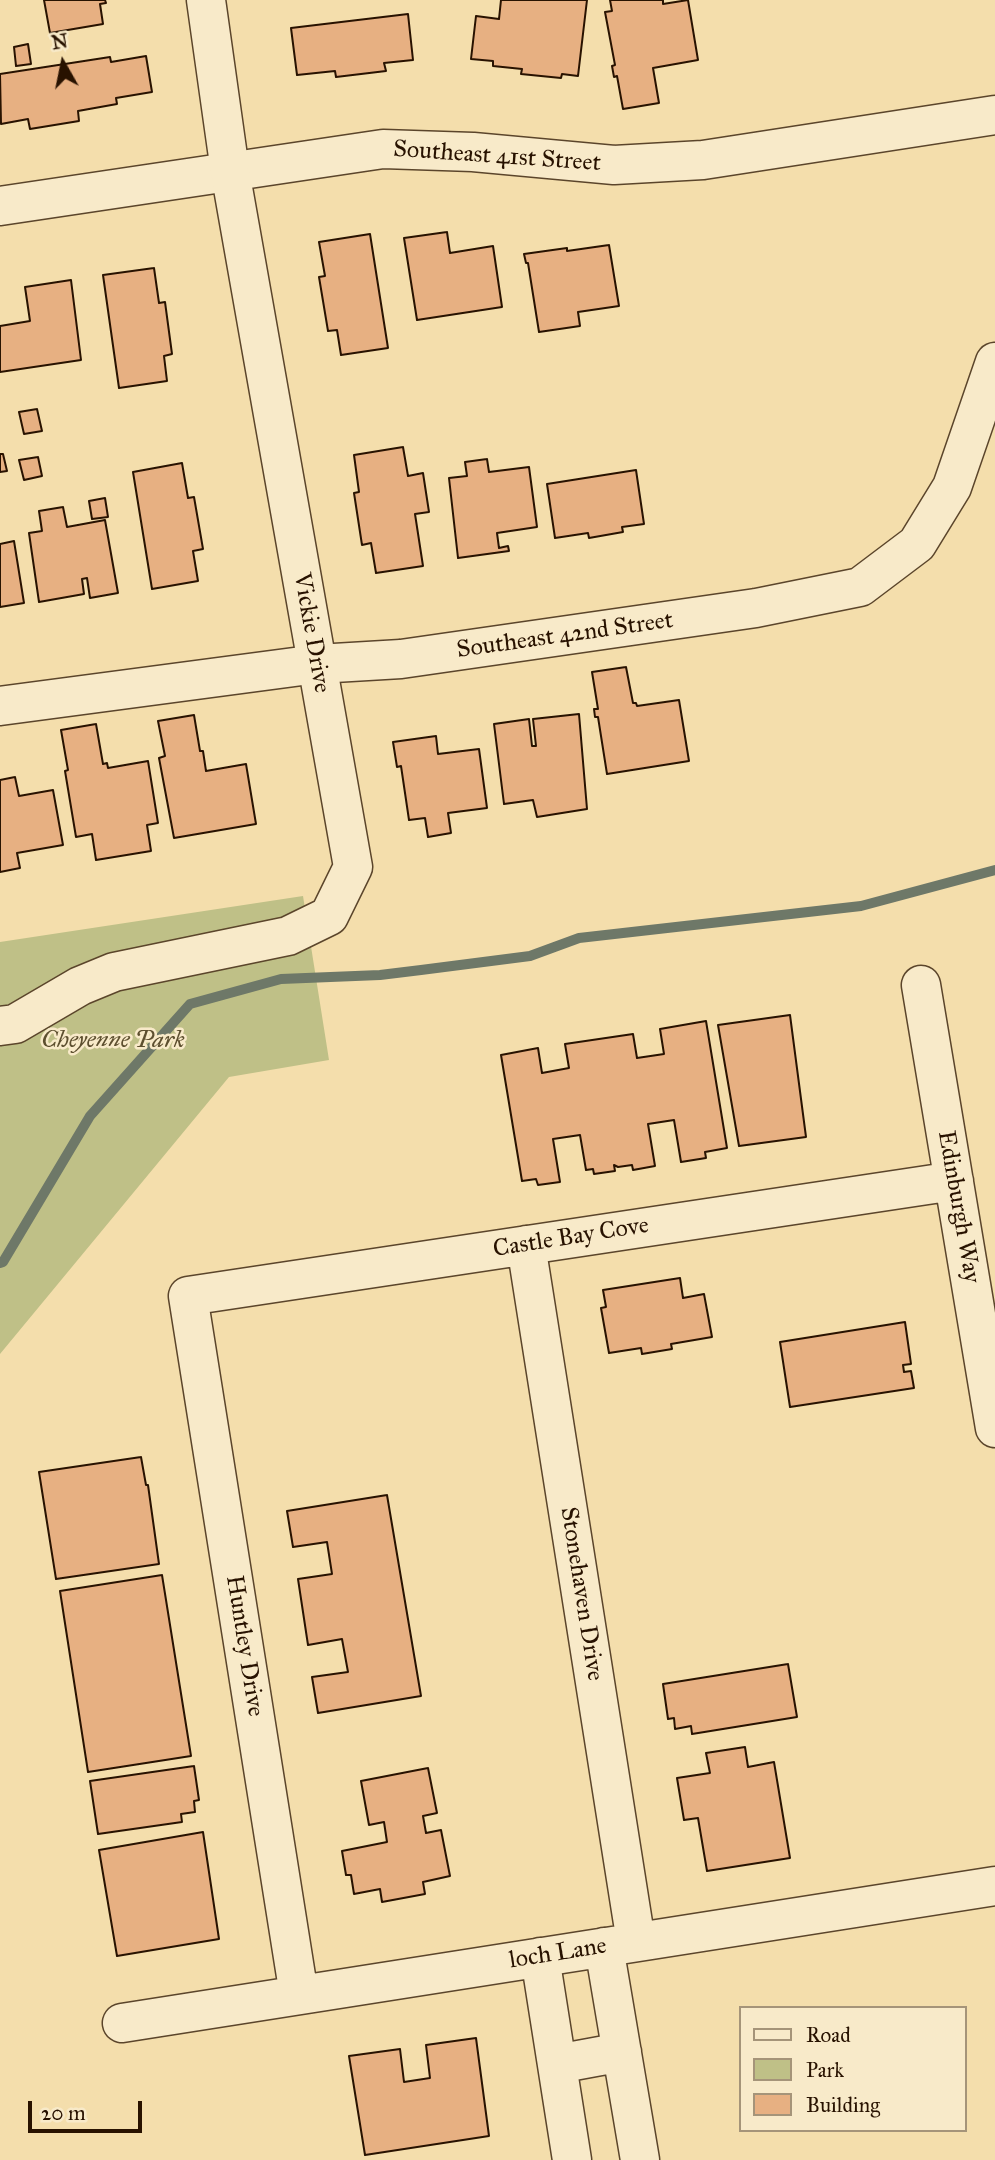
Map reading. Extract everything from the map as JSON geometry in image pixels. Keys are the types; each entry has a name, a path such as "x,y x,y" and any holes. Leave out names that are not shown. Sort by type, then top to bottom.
{"street":[{"name":"Vickie Drive","path":"0,1026 15,1024 80,986 114,972 288,936 329,916 353,867 230,171 206,0"},
{"name":"Southeast 41st Street","path":"0,206 383,149 473,152 614,166 703,160 995,115"},
{"name":"Southeast 42nd Street","path":"0,706 317,664 401,659 756,608 860,587 917,544 952,487 995,362"},
{"name":"Edinburgh Way","path":"921,985 995,1428"},
{"name":"Castle Bay Cove","path":"188,1296 954,1181"},
{"name":"Stonehaven Drive","path":"526,1245 620,1944 622,2052 640,2160"},
{"name":"Huntley Drive","path":"188,1296 299,1995"},
{"name":"loch Lane","path":"122,2023 995,1886"},
{"path":"540,1957 572,2160"},
{"path":"556,2064 622,2052"}],"green space":[{"name":"Cheyenne Park","path":"303,896 329,1060 229,1077 0,1354 0,942"}],"building":[{"path":"44,0 105,0 106,3 100,4 103,24 50,33"},
{"path":"501,0 587,0 578,76 562,74 561,78 521,74 522,69 493,66 493,61 471,59 476,16 499,19"},
{"path":"610,0 663,0 663,4 688,0 698,60 653,68 659,103 623,109 617,76 614,77 612,66 615,65 605,12 612,11"},
{"path":"408,14 413,60 384,63 386,71 336,77 335,71 297,75 291,28"},
{"path":"28,44 31,64 16,66 14,47"},
{"path":"146,56 152,92 116,98 117,104 78,111 79,121 30,129 28,119 1,124 0,74 110,57 111,62"},
{"path":"447,232 450,253 493,246 502,307 417,320 404,238"},
{"path":"370,234 388,348 341,355 337,330 328,331 319,277 325,276 319,242"},
{"path":"609,245 619,306 578,312 580,326 539,332 528,263 524,254"},
{"path":"154,268 159,303 165,302 172,354 164,356 167,381 119,388 103,275"},
{"path":"71,280 81,360 0,372 0,326 30,321 25,287"},
{"path":"37,409 42,431 24,434 19,412"},
{"path":"403,447 408,476 423,473 429,512 415,514 423,566 376,573 371,543 362,545 354,493 359,492 354,455"},
{"path":"0,454 3,454 7,471 0,472"},
{"path":"38,457 42,476 24,480 19,460"},
{"path":"487,459 489,472 529,467 537,527 497,533 499,548 508,546 509,551 458,558 449,478 467,476 465,462"},
{"path":"182,463 188,498 194,497 203,549 193,551 198,581 152,589 133,472"},
{"path":"636,470 644,524 622,527 623,532 589,538 588,533 555,538 547,484"},
{"path":"105,498 108,517 92,519 89,501"},
{"path":"63,507 67,527 105,520 118,593 90,598 87,578 82,579 84,594 39,602 29,533 42,531 39,511"},
{"path":"14,541 24,603 0,607 0,544"},
{"path":"626,667 633,703 637,706 679,700 689,761 607,774 598,717 595,717 594,709 598,709 592,672"},
{"path":"579,714 587,809 537,817 533,800 504,804 494,724 529,719 532,746 536,746 533,719"},
{"path":"194,715 206,771 246,764 256,824 174,838 159,758 165,756 158,721"},
{"path":"96,724 103,764 107,763 108,768 148,761 158,823 147,825 151,851 96,860 92,834 76,837 61,730"},
{"path":"436,736 438,754 479,749 487,808 448,813 451,833 428,837 425,818 409,820 401,766 397,767 393,742"},
{"path":"15,777 19,796 53,790 63,845 17,853 20,868 0,872 0,780"},
{"path":"790,1015 806,1137 739,1146 718,1025"},
{"path":"706,1021 727,1148 705,1152 706,1158 681,1162 674,1120 648,1124 655,1166 633,1170 632,1165 614,1165 615,1171 594,1174 593,1169 586,1170 580,1135 553,1139 560,1182 538,1185 536,1179 522,1181 501,1055 538,1048 542,1073 569,1068 565,1044 633,1034 637,1058 664,1054 660,1029"},
{"path":"680,1278 683,1298 704,1294 712,1337 671,1344 672,1349 642,1354 641,1348 609,1353 601,1308 606,1307 603,1290"},
{"path":"905,1322 911,1364 903,1365 904,1372 911,1371 914,1388 790,1407 780,1342"},
{"path":"141,1457 148,1485 159,1564 56,1579 39,1472"},
{"path":"387,1495 421,1696 318,1713 312,1677 348,1672 342,1639 308,1645 298,1579 332,1574 327,1542 293,1547 287,1511"},
{"path":"162,1575 191,1756 88,1772 60,1591"},
{"path":"788,1664 797,1717 692,1734 691,1726 675,1729 674,1718 668,1719 663,1684"},
{"path":"745,1747 748,1767 774,1762 790,1858 707,1871 698,1818 684,1820 677,1778 710,1773 706,1753"},
{"path":"194,1766 199,1800 194,1801 195,1812 181,1814 182,1822 98,1834 90,1781"},
{"path":"428,1768 437,1813 423,1816 426,1833 441,1830 450,1876 423,1882 425,1894 382,1902 380,1889 354,1894 351,1875 346,1875 342,1851 387,1842 384,1822 369,1825 361,1781"},
{"path":"203,1832 219,1939 117,1956 99,1850"},
{"path":"476,2038 489,2136 365,2155 349,2056 400,2049 404,2082 430,2078 426,2045"}],"waterway":[{"path":"0,1263 90,1116 190,1004 281,979 380,975 421,970 530,956 579,938 861,906 995,870"}]}
